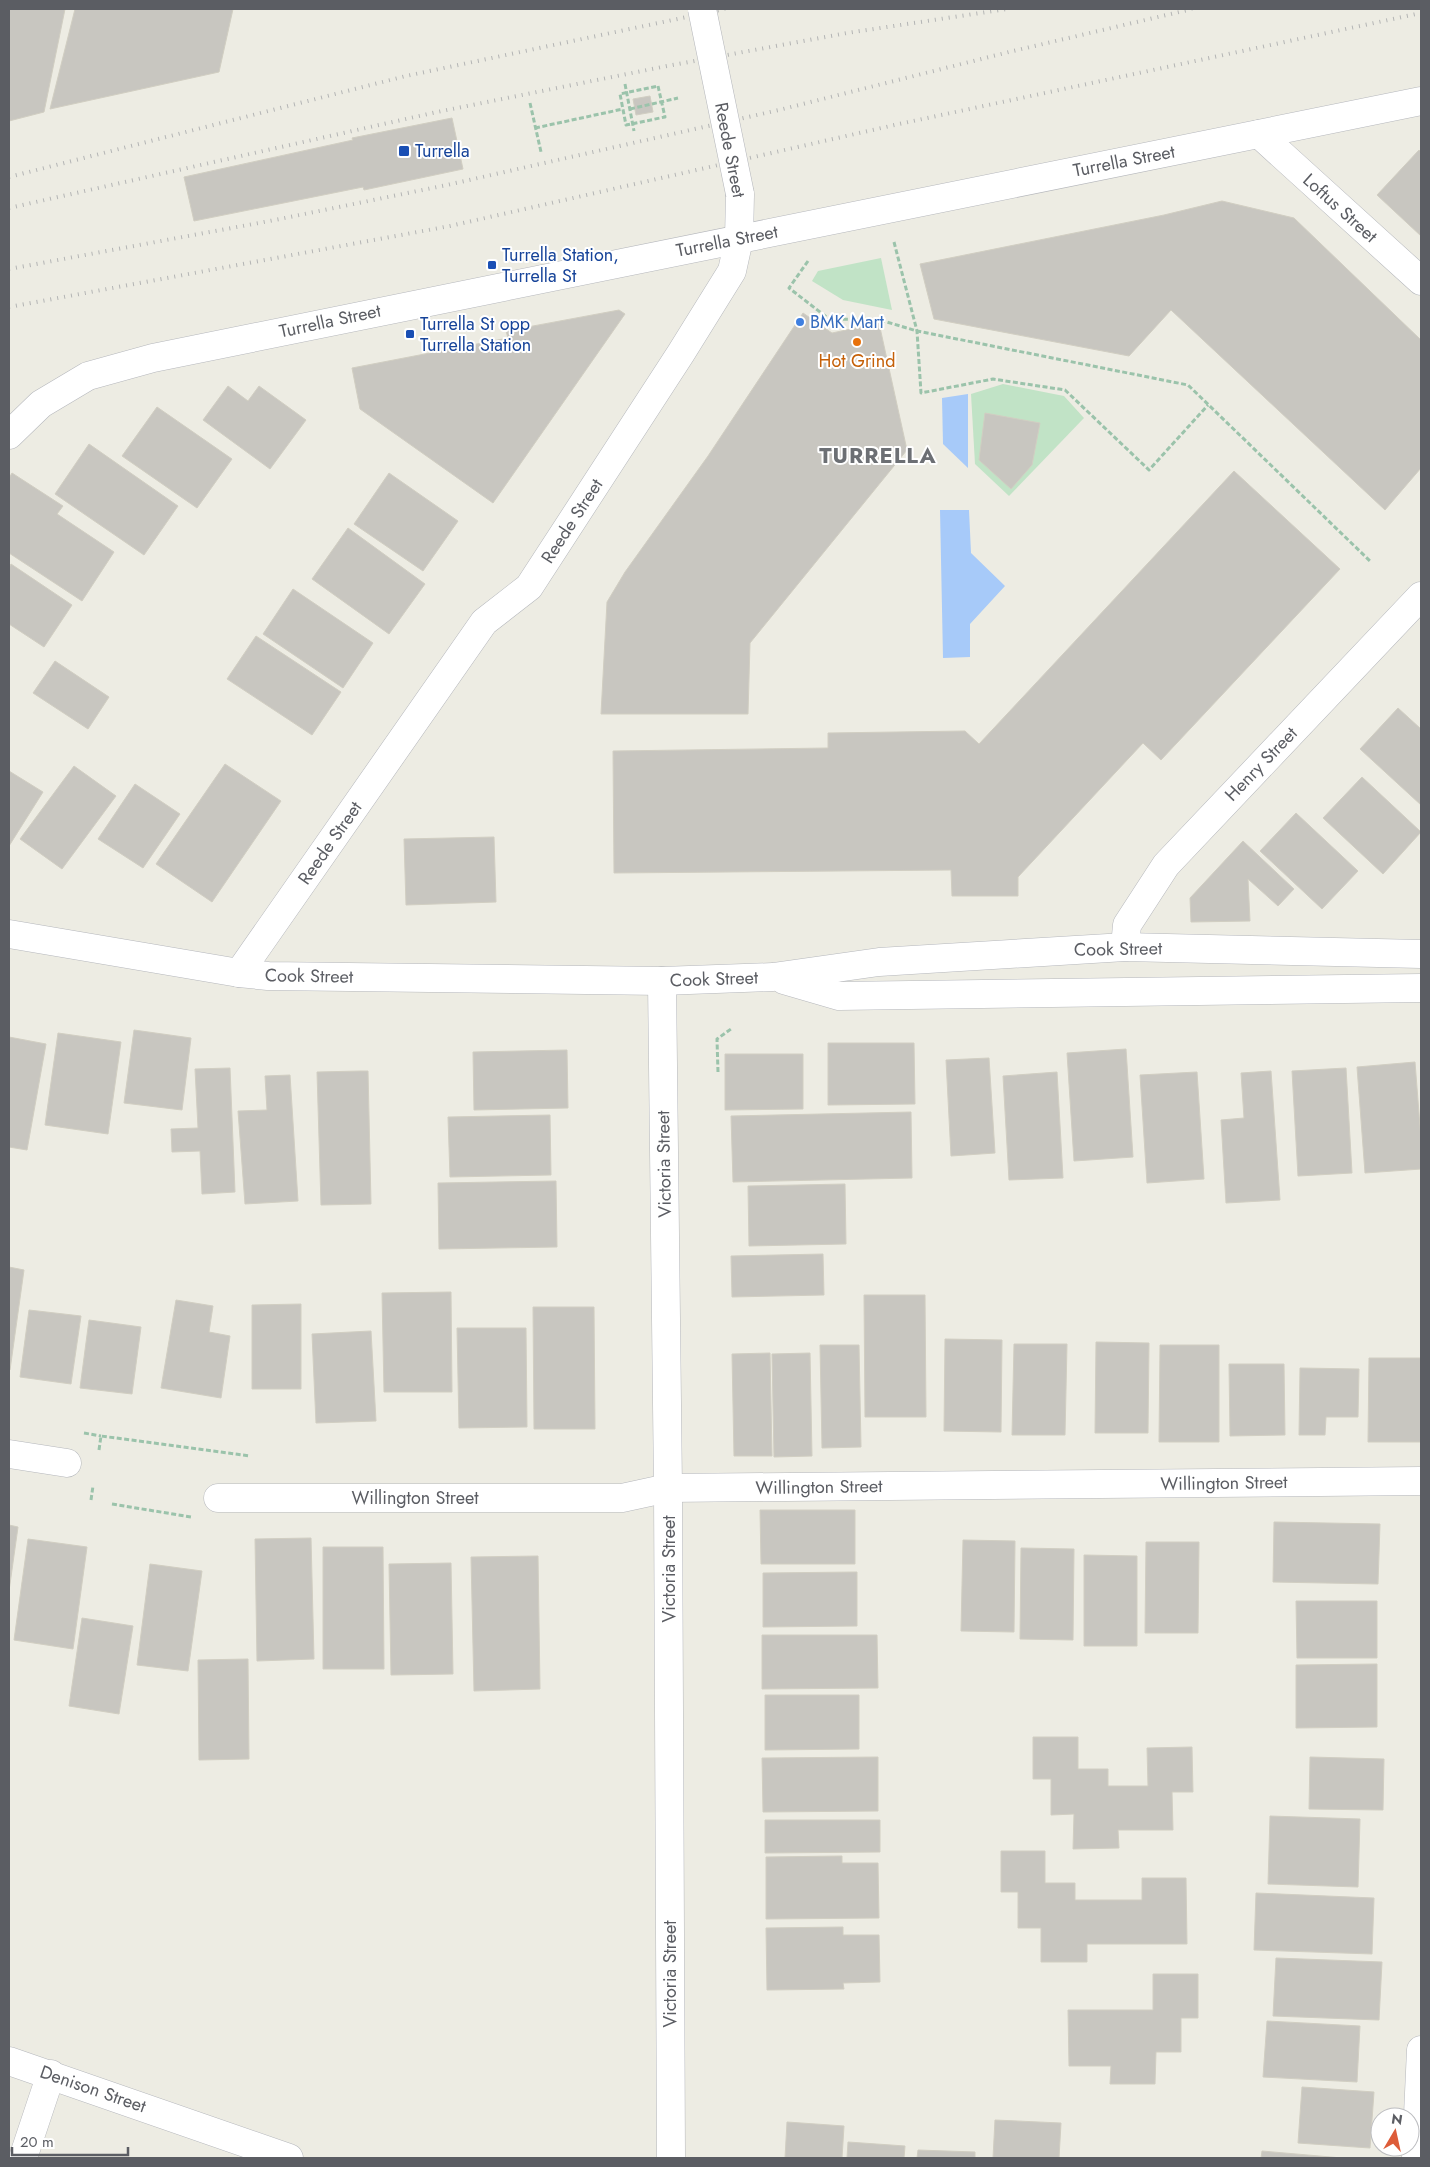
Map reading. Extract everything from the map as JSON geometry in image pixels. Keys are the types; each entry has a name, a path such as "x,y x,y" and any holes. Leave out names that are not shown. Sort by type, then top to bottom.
{"street":[{"name":"Reede Street","path":"239,973 484,622 529,587 682,353 732,271 739,239 740,194 702,9"},
{"name":"Turrella Street","path":"9,435 41,404 88,376 153,358 1421,101"},
{"name":"Loftus Street","path":"1259,134 1421,281"},
{"name":"Henry Street","path":"1126,947 1127,925 1166,865 1421,596"},
{"name":"Cook Street","path":"9,934 239,973 268,976 662,981 773,977 879,962 1126,947 1421,954"},
{"path":"773,977 839,996 1421,988"},
{"name":"Victoria Street","path":"662,981 668,1488 671,2158"},
{"path":"9,1454 67,1463"},
{"name":"Willington Street","path":"218,1498 622,1498 668,1488 1421,1481"},
{"path":"1416,2158 1421,2050"},
{"name":"Denison Street","path":"9,2061 289,2158"},
{"path":"22,2158 51,2074"}],"path":[{"path":"625,84 634,131"},
{"path":"658,86 665,117 626,125 623,109 620,94 658,86"},
{"path":"630,109 678,98"},
{"path":"530,103 541,152"},
{"path":"535,128 623,109"},
{"path":"886,244 894,242 917,331 921,393 993,379 1065,390 1149,470 1208,405"},
{"path":"817,259 808,261 788,288 829,319 880,320 917,331 1188,385 1371,562"},
{"path":"718,1072 717,1039 731,1029"},
{"path":"129,1440 250,1456"},
{"path":"112,1504 194,1517"}],"green space":[{"path":"881,258 892,310 843,300 812,281 818,271"},
{"path":"1003,384 1064,396 1084,418 1009,496 975,464 971,394"}],"water":[{"path":"968,394 968,468 943,444 942,398"},
{"path":"940,510 969,510 971,553 1005,586 970,624 970,657 943,658"}],"building":[{"path":"9,9 65,9 44,112 9,121"},
{"path":"75,9 233,9 219,72 50,109"},
{"path":"650,96 653,112 636,115 633,99"},
{"name":"Turrella","path":"452,118 463,169 364,190 363,187 194,221 184,177 353,140 352,138"},
{"path":"1419,150 1421,152 1421,236 1377,195"},
{"path":"1222,201 1294,218 1421,340 1421,468 1385,510 1171,310 1129,356 934,319 920,264 1164,215"},
{"path":"619,310 625,314 493,503 360,409 352,368 508,338 506,331"},
{"path":"803,313 832,333 879,323 907,450 750,643 748,714 601,714 607,602 625,572 708,456"},
{"path":"228,386 248,401 259,386 306,420 270,469 203,420"},
{"path":"157,407 232,459 197,508 122,456"},
{"path":"985,413 1040,423 1032,465 1011,489 979,460"},
{"path":"89,444 178,506 144,555 55,494"},
{"path":"1234,471 1340,569 1161,760 1143,743 1018,877 1018,896 952,896 951,870 614,873 613,751 828,748 828,733 965,731 979,744"},
{"path":"12,473 63,506 57,514 114,552 82,601 9,553 9,478"},
{"path":"389,473 458,521 423,571 354,524"},
{"path":"348,528 425,584 389,634 312,579"},
{"path":"11,564 72,605 44,647 9,624 9,568"},
{"path":"293,589 373,643 343,688 263,634"},
{"path":"256,636 341,692 312,735 227,679"},
{"path":"55,661 109,697 88,729 33,693"},
{"path":"1398,708 1421,729 1421,805 1360,749"},
{"path":"225,764 281,801 212,902 156,864"},
{"path":"74,766 116,796 62,869 20,839"},
{"path":"9,771 43,792 9,846"},
{"path":"1362,777 1421,832 1383,874 1323,818"},
{"path":"135,784 180,814 143,868 98,839"},
{"path":"1296,813 1358,871 1322,909 1260,851"},
{"path":"494,837 496,902 406,905 404,839"},
{"path":"1243,841 1294,889 1278,906 1248,879 1250,921 1191,922 1190,898"},
{"path":"134,1030 191,1038 182,1110 124,1103"},
{"path":"58,1033 121,1042 108,1134 45,1125"},
{"path":"9,1037 46,1044 27,1150 9,1147"},
{"path":"828,1043 914,1043 915,1104 828,1105"},
{"path":"1126,1049 1133,1157 1074,1161 1067,1053"},
{"path":"567,1050 568,1108 474,1110 473,1052"},
{"path":"725,1054 803,1054 803,1109 725,1110"},
{"path":"989,1058 995,1153 951,1156 946,1060"},
{"path":"1415,1062 1421,1139 1421,1169 1365,1173 1357,1067"},
{"path":"230,1068 235,1192 202,1194 200,1151 172,1152 171,1129 198,1128 195,1069"},
{"path":"1346,1068 1352,1173 1298,1176 1292,1071"},
{"path":"368,1071 371,1204 321,1205 317,1072"},
{"path":"1271,1071 1280,1200 1226,1203 1221,1120 1244,1118 1241,1073"},
{"path":"1057,1072 1063,1178 1009,1180 1003,1076"},
{"path":"1197,1072 1204,1179 1147,1183 1140,1075"},
{"path":"290,1075 298,1201 245,1204 238,1111 267,1110 265,1076"},
{"path":"911,1112 912,1178 733,1182 731,1116"},
{"path":"550,1115 551,1175 450,1177 448,1117"},
{"path":"556,1181 557,1247 439,1249 438,1183"},
{"path":"845,1184 846,1244 749,1246 748,1186"},
{"path":"823,1254 824,1295 732,1297 731,1256"},
{"path":"9,1267 24,1270 10,1370 9,1370"},
{"path":"451,1292 452,1392 384,1392 382,1293"},
{"path":"864,1295 925,1295 926,1417 865,1417"},
{"path":"176,1300 213,1306 209,1332 230,1336 221,1398 161,1388"},
{"path":"301,1304 301,1389 252,1389 252,1305"},
{"path":"533,1307 594,1307 595,1429 534,1429"},
{"path":"29,1310 81,1316 71,1384 20,1377"},
{"path":"89,1320 141,1327 132,1394 80,1388"},
{"path":"457,1328 526,1328 527,1427 459,1428"},
{"path":"371,1331 376,1421 316,1423 312,1334"},
{"path":"945,1339 1002,1340 1001,1432 944,1431"},
{"path":"1096,1342 1149,1343 1148,1433 1095,1433"},
{"path":"1014,1344 1067,1344 1065,1435 1012,1435"},
{"path":"820,1345 859,1345 861,1447 822,1448"},
{"path":"1160,1345 1219,1345 1219,1442 1159,1442"},
{"path":"770,1353 772,1456 734,1456 732,1354"},
{"path":"810,1353 812,1456 774,1457 772,1354"},
{"path":"1369,1358 1421,1358 1421,1442 1368,1442"},
{"path":"1229,1364 1284,1364 1285,1435 1230,1436"},
{"path":"1300,1368 1359,1369 1358,1417 1326,1417 1325,1435 1299,1435"},
{"path":"760,1510 855,1510 855,1564 761,1564"},
{"path":"1274,1522 1380,1524 1378,1584 1273,1582"},
{"path":"9,1525 18,1527 9,1591"},
{"path":"311,1538 314,1659 257,1661 255,1539"},
{"path":"28,1539 87,1547 73,1649 14,1640"},
{"path":"963,1540 1015,1541 1014,1632 961,1631"},
{"path":"1146,1542 1199,1542 1198,1633 1145,1633"},
{"path":"323,1547 383,1547 384,1669 323,1669"},
{"path":"1021,1548 1074,1549 1073,1640 1020,1639"},
{"path":"1084,1555 1137,1556 1137,1646 1084,1646"},
{"path":"538,1556 540,1689 474,1691 471,1557"},
{"path":"451,1563 453,1674 391,1675 389,1564"},
{"path":"150,1564 202,1571 188,1671 137,1665"},
{"path":"857,1572 857,1626 763,1627 763,1573"},
{"path":"1296,1601 1377,1601 1377,1658 1297,1658"},
{"path":"82,1618 133,1626 119,1714 69,1706"},
{"path":"762,1635 877,1635 878,1688 762,1689"},
{"path":"248,1659 249,1759 199,1760 198,1660"},
{"path":"1377,1664 1377,1727 1296,1728 1296,1665"},
{"path":"765,1695 859,1695 859,1749 765,1750"},
{"path":"1033,1737 1078,1737 1078,1769 1108,1769 1108,1786 1148,1786 1147,1748 1192,1747 1193,1792 1172,1792 1173,1830 1118,1830 1119,1848 1073,1849 1074,1814 1051,1815 1051,1779 1033,1779"},
{"path":"878,1757 878,1811 763,1812 762,1758"},
{"path":"1310,1757 1384,1759 1383,1810 1309,1809"},
{"path":"1270,1816 1360,1819 1358,1887 1268,1884"},
{"path":"765,1820 880,1820 880,1852 765,1853"},
{"path":"1001,1851 1045,1851 1045,1883 1075,1883 1075,1900 1142,1900 1142,1878 1186,1878 1187,1944 1087,1944 1087,1962 1041,1962 1041,1928 1018,1928 1018,1892 1001,1892"},
{"path":"842,1856 842,1863 878,1863 879,1918 766,1919 766,1857"},
{"path":"1256,1893 1374,1898 1372,1954 1254,1950"},
{"path":"843,1927 843,1935 879,1935 880,1982 843,1983 844,1989 767,1990 766,1928"},
{"path":"1276,1958 1382,1962 1379,2020 1273,2016"},
{"path":"1153,1974 1198,1974 1198,2018 1181,2018 1181,2052 1156,2052 1155,2084 1110,2084 1111,2066 1069,2066 1068,2010 1153,2010"},
{"path":"1267,2021 1360,2026 1357,2082 1263,2077"},
{"path":"1302,2087 1374,2092 1373,2107 1370,2107 1370,2148 1298,2143"},
{"path":"995,2120 1061,2123 1059,2158 993,2158"},
{"path":"787,2122 844,2126 842,2158 785,2158"},
{"path":"848,2142 905,2146 904,2158 847,2158"},
{"path":"918,2150 975,2152 975,2158 917,2158"},
{"path":"1262,2151 1342,2158 1261,2158"}],"railway":[{"path":"9,177 406,76 725,9"},
{"path":"9,208 437,112 667,66 847,33 1007,9"},
{"path":"9,269 275,220 447,185 779,110 1009,52 1192,9"},
{"path":"9,307 450,226 899,124 1421,13"}],"place":[{"name":"Turrella","path":"404,151"},
{"name":"Turrella Station, Turrella St","path":"492,265"},
{"name":"BMK Mart","path":"800,322"},
{"name":"Turrella St opp Turrella Station","path":"410,334"},
{"name":"Hot Grind","path":"857,342"}],"district":[{"name":"TURRELLA","path":"878,455"}]}
